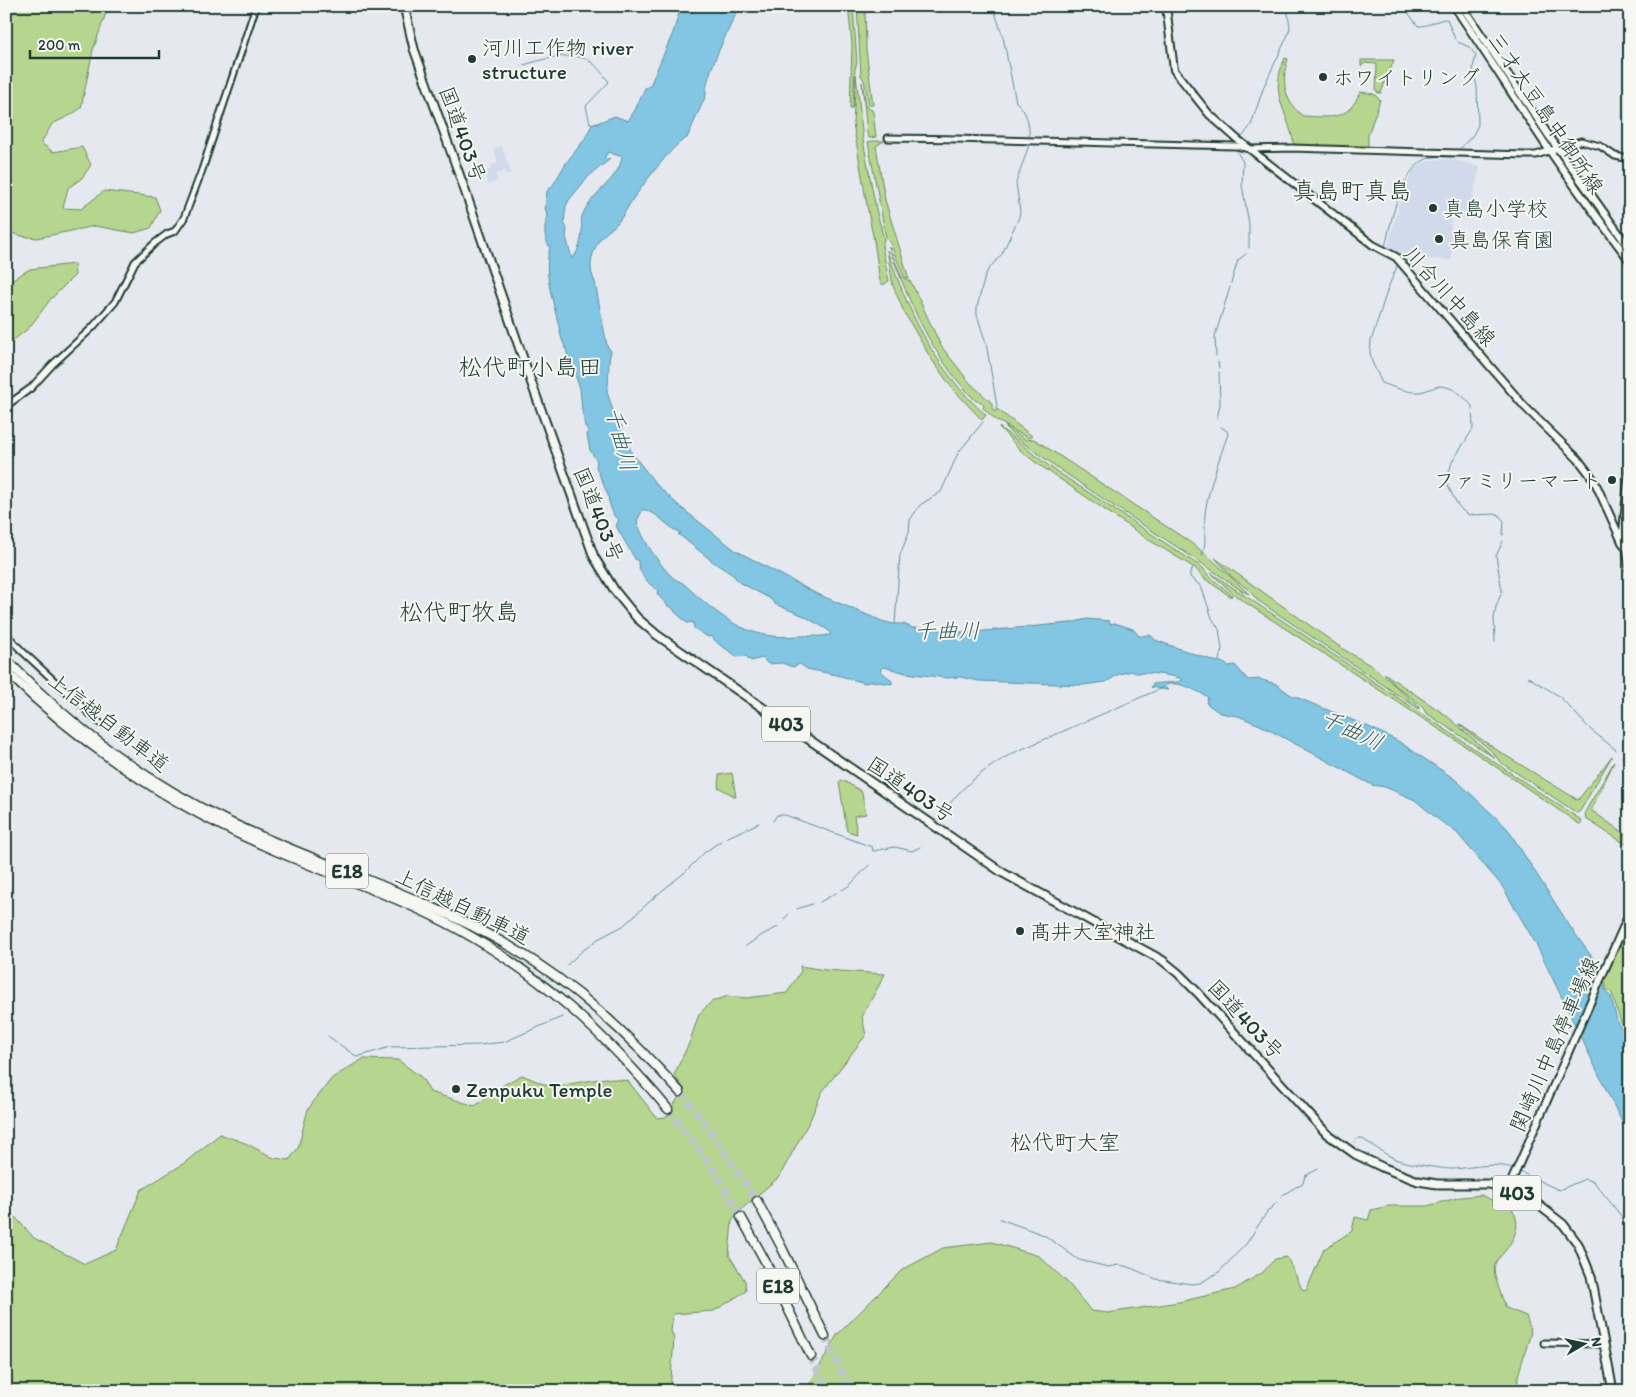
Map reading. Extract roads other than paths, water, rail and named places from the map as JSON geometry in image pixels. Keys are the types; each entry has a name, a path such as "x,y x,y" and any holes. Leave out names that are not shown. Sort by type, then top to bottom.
{"highway":[{"name":"国道403号","path":"404,6 414,49 594,557 615,591 637,618 657,635 1003,873 1162,960 1198,993 1327,1134 1355,1154 1418,1181 1437,1184 1509,1186 1546,1210 1563,1224 1575,1239 1583,1254 1591,1276 1613,1391"},
{"name":"上信越自動車道","path":"6,659 46,698 82,729 122,759 184,798 272,841 455,917 532,960 566,984 634,1042 680,1092"},
{"name":"上信越自動車道","path":"6,671 46,708 97,750 137,778 180,804 267,847 422,910 471,936 513,962 553,992 599,1032 628,1062 668,1109"},
{"name":"E18","path":"757,1201 825,1336"},
{"name":"E18","path":"741,1217 764,1259 811,1356"}],"main road":[{"name":"川合川中島線","path":"1166,6 1174,70 1209,114 1250,149 1373,245 1396,257 1525,407 1578,459 1594,480 1622,542"},
{"name":"三才大豆島中御所線","path":"1454,6 1630,261"},
{"name":"三才大豆島中御所線","path":"1462,6 1554,150 1630,249"},
{"path":"1630,462 1622,542 1627,549 1630,572"},
{"name":"関崎川中島停車場線","path":"1509,1186 1630,912"}],"street":[{"path":"6,406 31,388 52,365 92,328 115,302 135,262 155,243 167,234 175,231 184,218 202,170 256,6"},
{"path":"888,138 977,138 1236,146 1250,149 1291,148 1526,155 1536,155 1581,142 1600,146 1621,158 1630,159"},
{"path":"6,634 29,658 102,725"},
{"path":"1544,1343 1604,1344"}],"water":[{"name":"千曲川","path":"681,6 740,6 709,76 706,95 687,138 676,146 661,162 635,195 619,221 601,238 591,260 607,346 611,351 607,391 609,399 615,415 622,426 621,433 628,441 631,452 656,484 679,506 735,550 815,593 882,621 904,624 912,628 932,628 948,632 974,632 1070,623 1087,619 1109,621 1110,624 1115,623 1133,629 1139,636 1149,635 1155,640 1217,662 1219,661 1229,666 1235,665 1248,680 1259,679 1276,684 1291,695 1367,726 1398,741 1456,780 1507,828 1571,928 1597,964 1606,992 1611,997 1618,1024 1630,1041 1630,1139 1536,944 1502,886 1457,833 1415,800 1385,787 1372,785 1260,725 1238,716 1220,713 1206,703 1208,697 1192,689 1175,684 1164,686 1168,690 1151,687 1153,684 1183,680 1179,678 1152,673 1135,673 1132,671 1119,674 1106,682 1083,685 979,681 960,677 947,678 906,673 884,667 880,670 892,681 892,684 872,681 865,683 807,669 800,664 793,667 782,663 768,664 762,658 751,661 746,656 737,657 712,636 708,637 694,628 693,622 687,623 657,594 658,590 644,577 639,569 638,561 616,526 619,520 614,516 608,495 596,467 597,461 590,450 588,431 585,426 582,410 580,388 562,338 548,280 547,268 550,248 545,232 548,217 545,208 547,191 584,140 592,125 615,116 628,121 645,88 650,86 673,33","holes":["608,152 622,157 620,165 616,173 587,206 581,220 581,242 572,259 566,237 567,229 564,223 566,206 588,177 610,159 604,158","643,509 656,515 681,533 678,534 733,575 739,582 769,598 775,604 804,616 828,630 831,634 779,637 749,630 722,616 673,577 656,557 643,536 637,521"]}],"waterway":[{"path":"993,6 1003,37 1016,102 1027,118 1029,138"},
{"path":"1243,136 1251,125 1264,86 1287,37 1290,28 1287,6"},
{"path":"1403,6 1418,26 1447,19 1455,39"},
{"path":"1458,42 1469,47 1476,55 1473,68 1477,87 1478,125 1473,135 1460,149"},
{"path":"520,66 567,56 575,56 591,62 609,82 586,106 590,123 599,124"},
{"path":"995,408 997,406 986,343 977,315 977,307 985,276 1002,254 1019,217 1020,211 1016,183 1029,145"},
{"path":"1237,152 1243,162 1242,185 1249,224 1249,248"},
{"path":"1399,255 1385,247 1399,195 1405,182 1421,162 1432,157 1451,157"},
{"path":"1231,283 1238,260 1246,254"},
{"path":"1398,264 1371,341 1370,353 1372,362 1382,383 1411,392 1444,386 1458,392 1472,406 1473,429 1452,462 1447,479 1448,486 1457,504 1469,515 1498,514 1504,521 1503,535"},
{"path":"1216,356 1215,336 1230,287"},
{"path":"1218,362 1219,368"},
{"path":"1217,419 1220,404 1219,372"},
{"path":"895,624 900,555 909,532 910,520 920,505 941,492 958,453 983,422"},
{"path":"1202,555 1204,551 1205,513 1209,493 1228,434 1221,427"},
{"path":"1495,642 1494,618 1502,591 1496,556 1503,541"},
{"path":"1193,568 1190,577 1201,586 1212,618 1219,629 1222,649 1219,660"},
{"path":"1528,677 1559,696 1590,729 1616,750"},
{"path":"948,806 976,777 1011,754 1162,687"},
{"path":"1622,757 1630,770"},
{"path":"773,821 777,815 785,815 872,847 873,851 895,847 912,851 920,847"},
{"path":"726,838 759,823"},
{"path":"567,965 598,939 623,926 684,873 705,852 721,841"},
{"path":"842,890 850,885 869,865"},
{"path":"820,902 836,893"},
{"path":"797,909 812,904"},
{"path":"784,919 789,914"},
{"path":"746,946 778,927"},
{"path":"328,1036 357,1057 390,1047 479,1045 504,1042 562,1017"},
{"path":"1354,1142 1361,1138 1395,1159 1423,1166 1453,1169 1500,1165 1514,1169"},
{"path":"1281,1197 1303,1183 1305,1176 1318,1169"},
{"path":"1518,1171 1559,1190 1585,1179 1594,1182 1630,1227"},
{"path":"1000,1219 1044,1235 1079,1260 1108,1267 1119,1265 1129,1267 1156,1279 1192,1284 1200,1283 1219,1272 1246,1244 1267,1212 1277,1202"}],"tunnel":[{"path":"680,1092 714,1136 757,1201"},
{"path":"668,1109 715,1172 741,1217"},
{"path":"825,1336 850,1391"},
{"path":"811,1356 827,1391"}],"place":[{"name":"河川工作物 river structure","path":"472,59"},
{"name":"ホワイトリング","path":"1323,77"},
{"name":"真島小学校","path":"1433,208"},
{"name":"真島保育園","path":"1439,239"},
{"name":"ファミリーマート","path":"1612,480"},
{"name":"髙井大室神社","path":"1020,931"},
{"name":"Zenpuku Temple","path":"456,1089"}],"district":[{"name":"真島町真島","path":"1352,190"},
{"name":"松代町小島田","path":"530,366"},
{"name":"松代町牧島","path":"459,611"},
{"name":"松代町大室","path":"1065,1142"}]}
